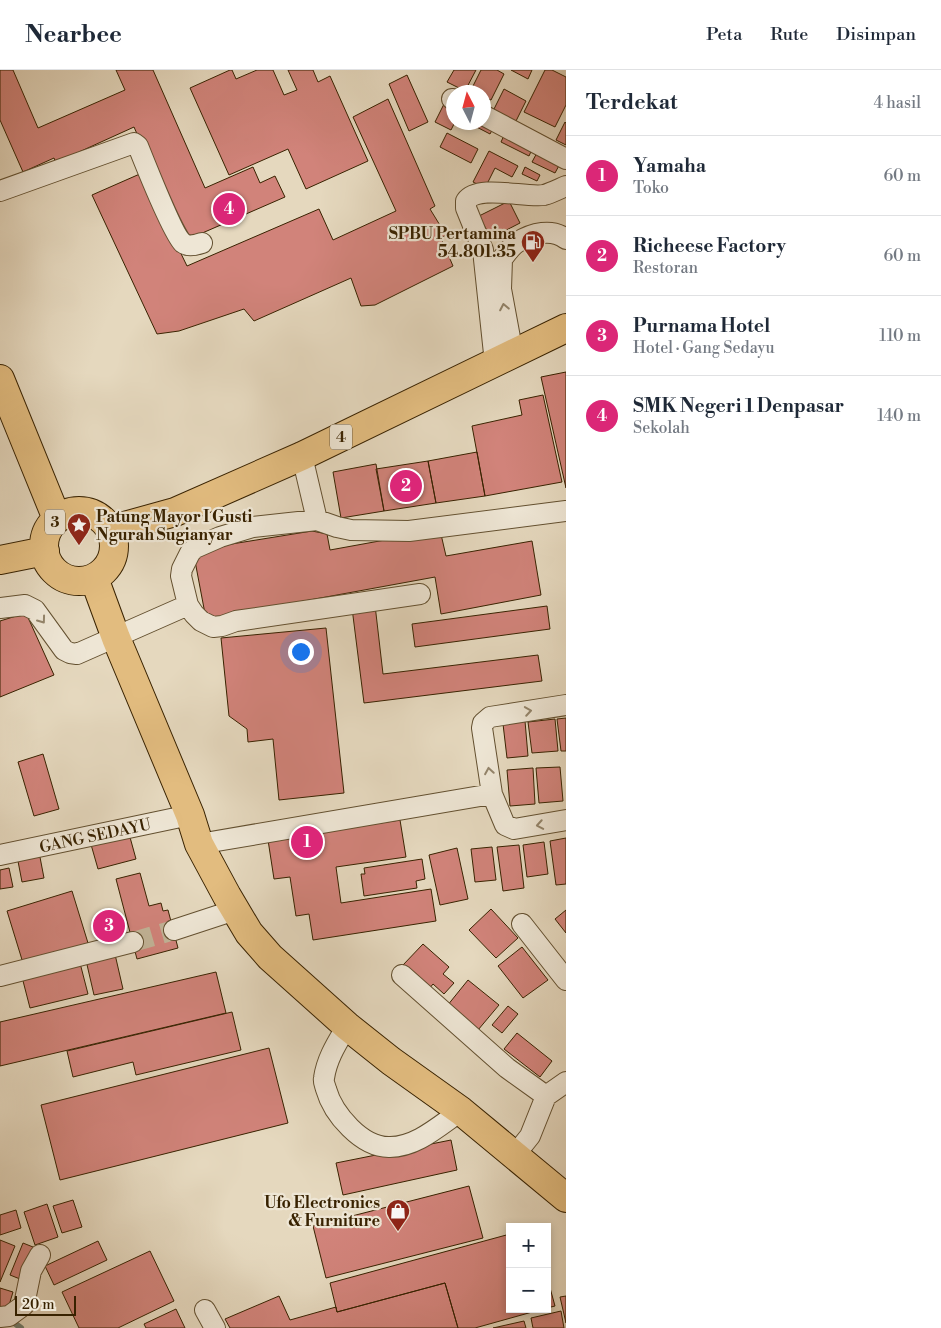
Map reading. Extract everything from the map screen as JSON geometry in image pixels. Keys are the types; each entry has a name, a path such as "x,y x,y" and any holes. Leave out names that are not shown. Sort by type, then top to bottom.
{"highway":[{"name":"4","path":"110,530 175,512 302,456 566,328"},
{"name":"3","path":"0,379 57,520"},
{"name":"3","path":"94,578 79,581 64,578 48,563 44,551 44,542 51,526 68,514 80,512 92,514 103,520 110,530"},
{"path":"110,530 114,540 114,551 104,571 94,578 116,638 190,815 199,844 249,933 270,957 347,1026 461,1111 564,1195"},
{"path":"0,560 44,551"}],"street":[{"path":"491,119 566,159"},
{"path":"0,191 134,143 138,146 181,242 186,245 202,243"},
{"path":"504,358 483,250 466,208 466,201 472,196 494,192 543,195 566,186"},
{"path":"504,358 501,289 502,259 517,242 543,232 560,234 566,238"},
{"path":"302,456 318,520"},
{"path":"420,594 213,626 201,621 188,605 181,576 186,558 195,548 207,542 253,527 318,520 351,530 409,531 566,511"},
{"path":"0,608 25,605 35,610 64,650 77,654 188,605"},
{"path":"566,705 490,717 485,720 482,728 492,794 505,825 514,829 566,820"},
{"path":"199,844 492,794"},
{"name":"GANG SEDAYU","path":"0,855 190,815"},
{"path":"174,930 235,910"},
{"path":"522,924 566,980"},
{"path":"0,976 133,942"},
{"path":"402,976 507,1068 546,1096"},
{"path":"347,1026 331,1052 323,1080 329,1098 344,1123 371,1143 390,1147 410,1144 461,1111"},
{"path":"514,1156 530,1136 546,1096 566,1082"},
{"path":"0,1317 9,1316 24,1305 30,1271 40,1255"},
{"path":"205,1310 215,1328"}],"building":[{"path":"0,70 13,70 38,128 125,90 116,70 153,70 205,188 253,167 260,183 275,176 285,197 184,241 134,127 79,152 82,158 58,168 54,158 23,172 0,120"},
{"path":"232,70 236,79 257,70 273,70 284,95 297,90 288,70 313,70 318,82 330,76 368,161 306,189 288,149 229,175 190,88"},
{"path":"454,70 476,70 468,85 453,85 447,82"},
{"path":"481,70 497,70 504,74 491,100 491,85 474,85"},
{"path":"511,70 532,70 528,79"},
{"path":"545,70 552,70 566,77 566,105 555,127 524,112"},
{"path":"407,75 428,122 409,131 389,84"},
{"path":"504,89 526,101 515,123 493,111"},
{"path":"388,99 435,206 430,209 446,235 441,238 453,266 375,305 361,306 351,278 254,321 244,309 179,331 157,334 92,195 142,173 187,266 319,209 333,240 396,211 353,117"},
{"path":"445,102 446,102 446,128 435,122"},
{"path":"491,123 496,123 490,134 482,130 491,130"},
{"path":"566,123 566,145 556,140"},
{"path":"506,131 534,145 529,156 501,142"},
{"path":"447,133 478,149 471,163 440,147"},
{"path":"539,149 562,160 555,173 532,162"},
{"path":"489,151 518,166 512,177 495,168 485,188 473,182"},
{"path":"525,167 540,175 537,181 522,174"},
{"path":"509,201 520,223 491,238 479,216"},
{"path":"566,372 566,488 541,377"},
{"path":"543,395 562,482 485,496 472,426 522,415 519,400"},
{"path":"477,452 485,496 436,503 428,461"},
{"path":"428,461 436,503 384,511 376,469"},
{"path":"376,464 384,511 341,518 333,472"},
{"path":"440,530 446,556 532,541 541,595 441,614 435,577 206,619 195,561 207,548 312,531 327,534 330,550"},
{"path":"375,605 383,674 538,655 542,681 364,703 352,608"},
{"path":"547,606 550,629 415,647 412,624"},
{"path":"26,613 54,675 0,697 0,621"},
{"path":"326,628 344,793 279,800 273,739 248,742 247,729 229,716 221,638"},
{"path":"566,718 566,751 561,751 557,719"},
{"path":"555,719 558,751 532,753 528,722"},
{"path":"525,721 528,756 507,758 503,724"},
{"path":"43,754 59,809 34,816 18,762"},
{"path":"560,767 563,801 539,803 536,768"},
{"path":"533,768 535,804 510,806 507,770"},
{"path":"400,820 406,857 336,867 341,903 431,889 436,921 313,940 309,914 296,916 290,877 274,879 268,840"},
{"path":"128,830 136,859 98,869 90,841"},
{"path":"566,838 566,884 556,885 550,841"},
{"path":"544,842 548,874 527,877 523,845"},
{"path":"519,845 524,888 503,891 497,847"},
{"path":"492,847 496,880 475,882 471,849"},
{"path":"457,848 468,899 440,905 429,855"},
{"path":"39,852 44,878 22,882 17,856"},
{"path":"422,859 425,879 416,881 417,888 364,896 361,874 365,874 364,868"},
{"path":"9,868 13,887 0,889 0,870"},
{"path":"140,873 149,906 161,903 163,911 168,910 178,948 137,959 116,879"},
{"path":"72,891 88,943 23,963 7,911"},
{"path":"491,909 518,938 496,958 469,930"},
{"path":"566,910 566,933 555,919"},
{"path":"423,944 449,967 443,974 454,983 444,994 433,984 429,989 403,965"},
{"path":"522,947 548,980 523,998 498,966"},
{"path":"114,950 123,989 94,995 85,956"},
{"path":"80,963 88,994 30,1008 22,977"},
{"path":"216,972 226,1013 0,1066 0,1022"},
{"path":"468,980 499,1005 478,1030 447,1006"},
{"path":"508,1006 518,1014 502,1033 492,1025"},
{"path":"232,1012 241,1050 136,1075 133,1062 73,1077 67,1051"},
{"path":"517,1033 552,1061 540,1077 504,1049"},
{"path":"269,1048 288,1123 60,1180 41,1105"},
{"path":"451,1140 457,1170 343,1195 336,1163"},
{"name":"Ufo Electronics & Furniture","path":"469,1186 483,1238 326,1278 313,1226"},
{"path":"73,1200 82,1227 62,1233 53,1206"},
{"path":"47,1204 58,1237 35,1245 24,1212"},
{"path":"16,1210 21,1228 0,1235 0,1215"},
{"path":"506,1235 506,1313 529,1313 475,1328 458,1328 445,1283 337,1312 330,1283"},
{"path":"0,1240 15,1246 0,1282"},
{"path":"98,1241 107,1260 54,1285 45,1266"},
{"path":"23,1243 38,1249 25,1281 10,1275"},
{"path":"150,1251 174,1301 118,1328 79,1328 62,1292"},
{"path":"445,1283 458,1328 230,1328 225,1319 279,1296 290,1320 336,1307 337,1312"},
{"path":"0,1288 13,1292 7,1312 0,1311"},
{"path":"551,1292 555,1306 551,1307"},
{"path":"566,1296 566,1323 560,1297"},
{"path":"176,1309 185,1328 146,1328 144,1324"},
{"path":"561,1311 564,1328 533,1328 531,1318"},
{"path":"524,1321 526,1328 493,1328"}],"waterway":[{"path":"9,1323 13,1322 21,1328"}],"tunnel":[{"path":"133,942 174,930"}],"place":[{"name":"SMK Negeri 1 Denpasar","path":"229,209"},
{"name":"SPBU Pertamina 54.801.35","path":"533,263"},
{"name":"Richeese Factory","path":"406,486"},
{"name":"Patung Mayor I Gusti Ngurah Sugianyar","path":"79,546"},
{"name":"Yamaha","path":"307,842"},
{"name":"Purnama Hotel","path":"109,926"},
{"name":"Ufo Electronics & Furniture","path":"398,1232"}]}
